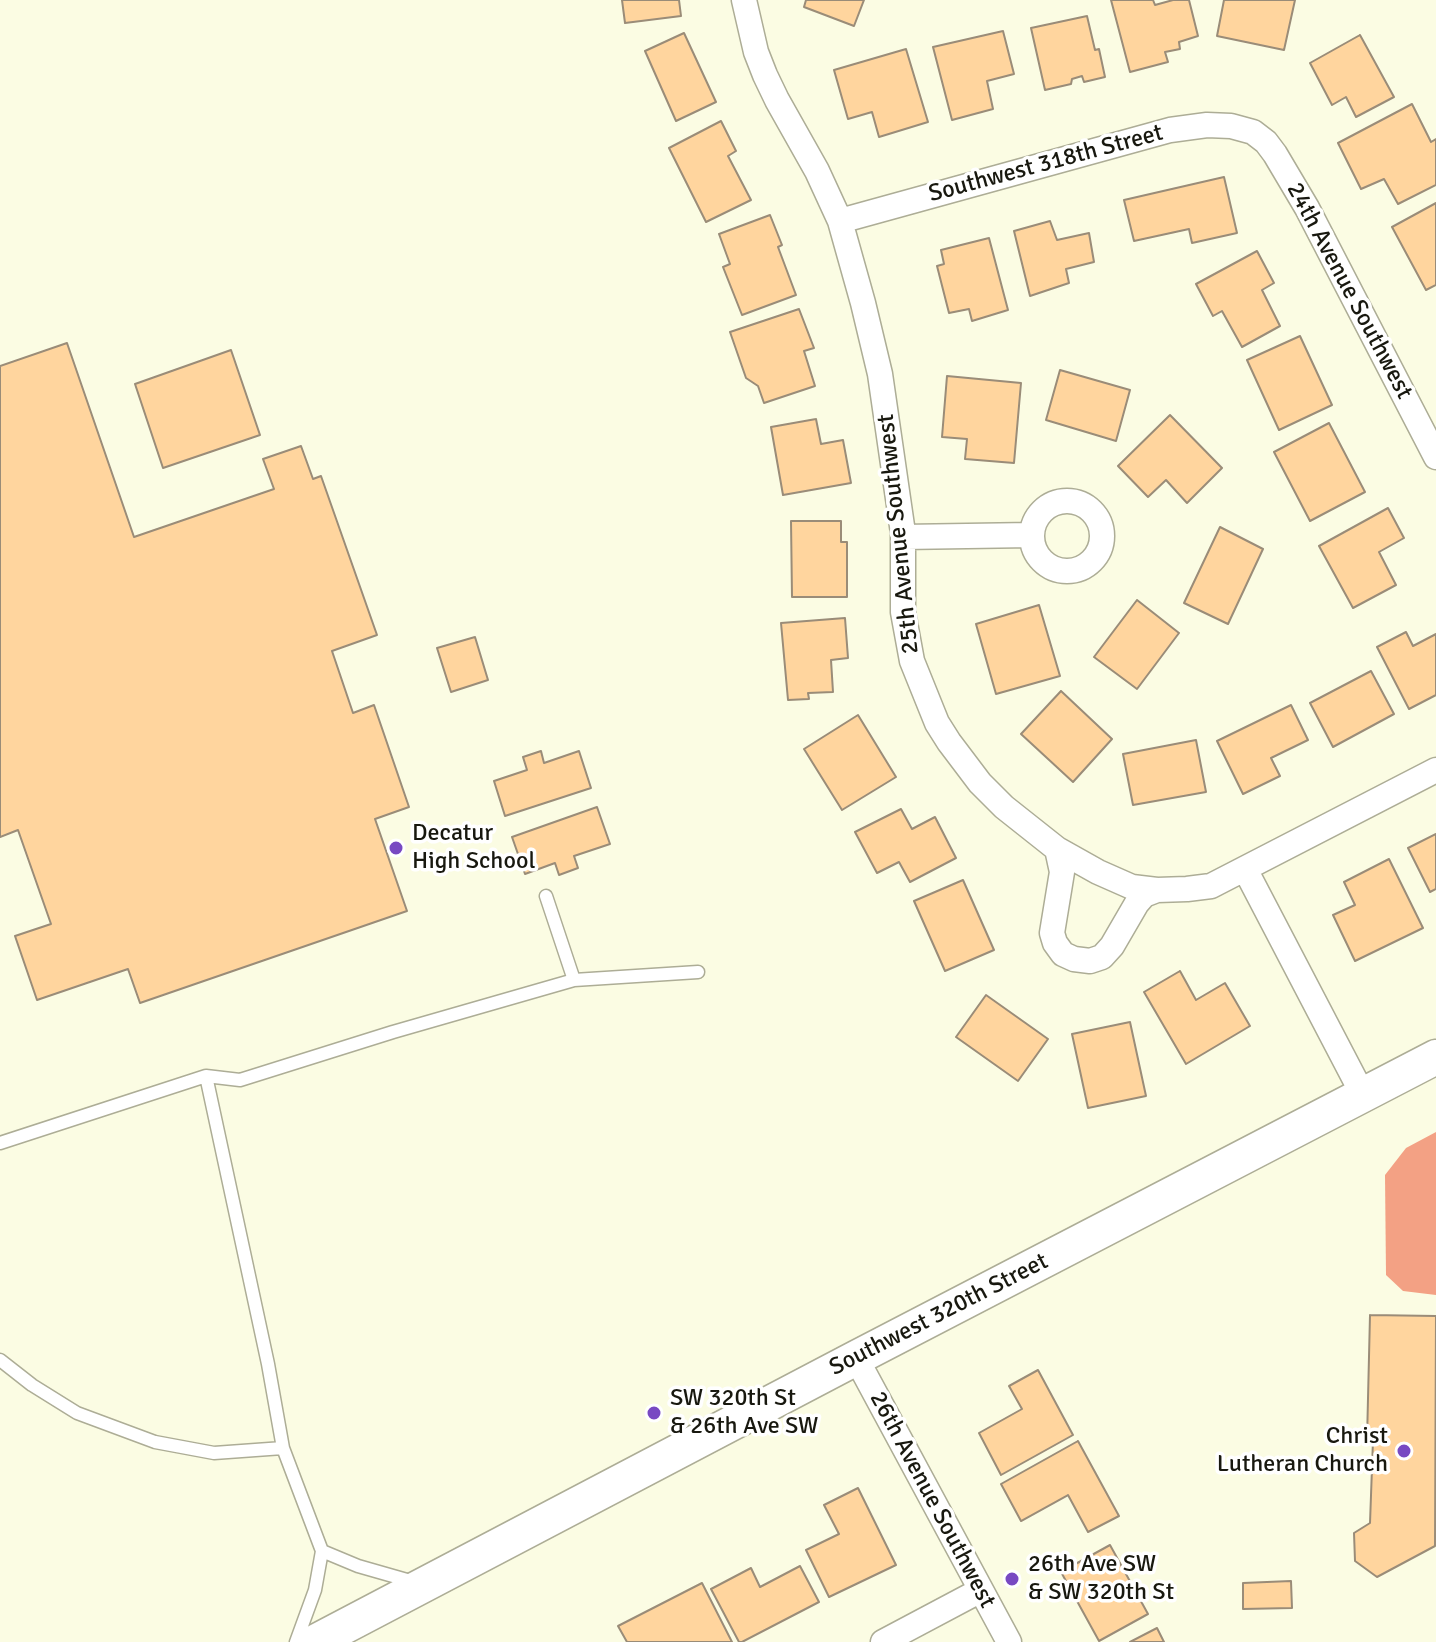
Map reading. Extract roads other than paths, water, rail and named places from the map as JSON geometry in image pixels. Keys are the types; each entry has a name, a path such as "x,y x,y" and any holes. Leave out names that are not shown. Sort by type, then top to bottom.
{"main road":[{"name":"Southwest 320th Street","path":"315,1642 1436,1057"}],"street":[{"name":"25th Avenue Southwest","path":"744,0 756,52 765,75 840,221 863,303 880,374 903,537 903,612 915,671 937,723 980,783 1004,807 1057,849 1132,887 1157,890 1211,886 1436,770"},
{"name":"Southwest 318th Street","path":"840,221 1170,130 1207,125 1231,126 1253,132"},
{"name":"24th Avenue Southwest","path":"1253,132 1275,154 1307,208 1436,457"},
{"path":"903,537 1031,535"},
{"path":"1057,849 1062,872 1052,933 1063,954 1074,959 1090,961 1102,957 1112,946 1131,910 1144,895 1157,890"},
{"path":"1245,869 1363,1095"},
{"name":"26th Avenue Southwest","path":"856,1358 1009,1642"},
{"path":"883,1642 981,1590"}],"lane":[{"path":"546,896 574,980"},
{"path":"0,1143 206,1076 240,1080 574,980 698,972"},
{"path":"206,1076 283,1448 322,1551 315,1590 296,1642"},
{"path":"0,1360 32,1385 77,1413 155,1442 214,1453 283,1448"},
{"path":"322,1551 358,1566 424,1585"}],"place":[{"name":"Decatur High School","path":"396,848"},
{"name":"SW 320th St & 26th Ave SW","path":"654,1413"},
{"name":"Christ Lutheran Church","path":"1404,1451"},
{"name":"26th Ave SW & SW 320th St","path":"1012,1579"}]}
